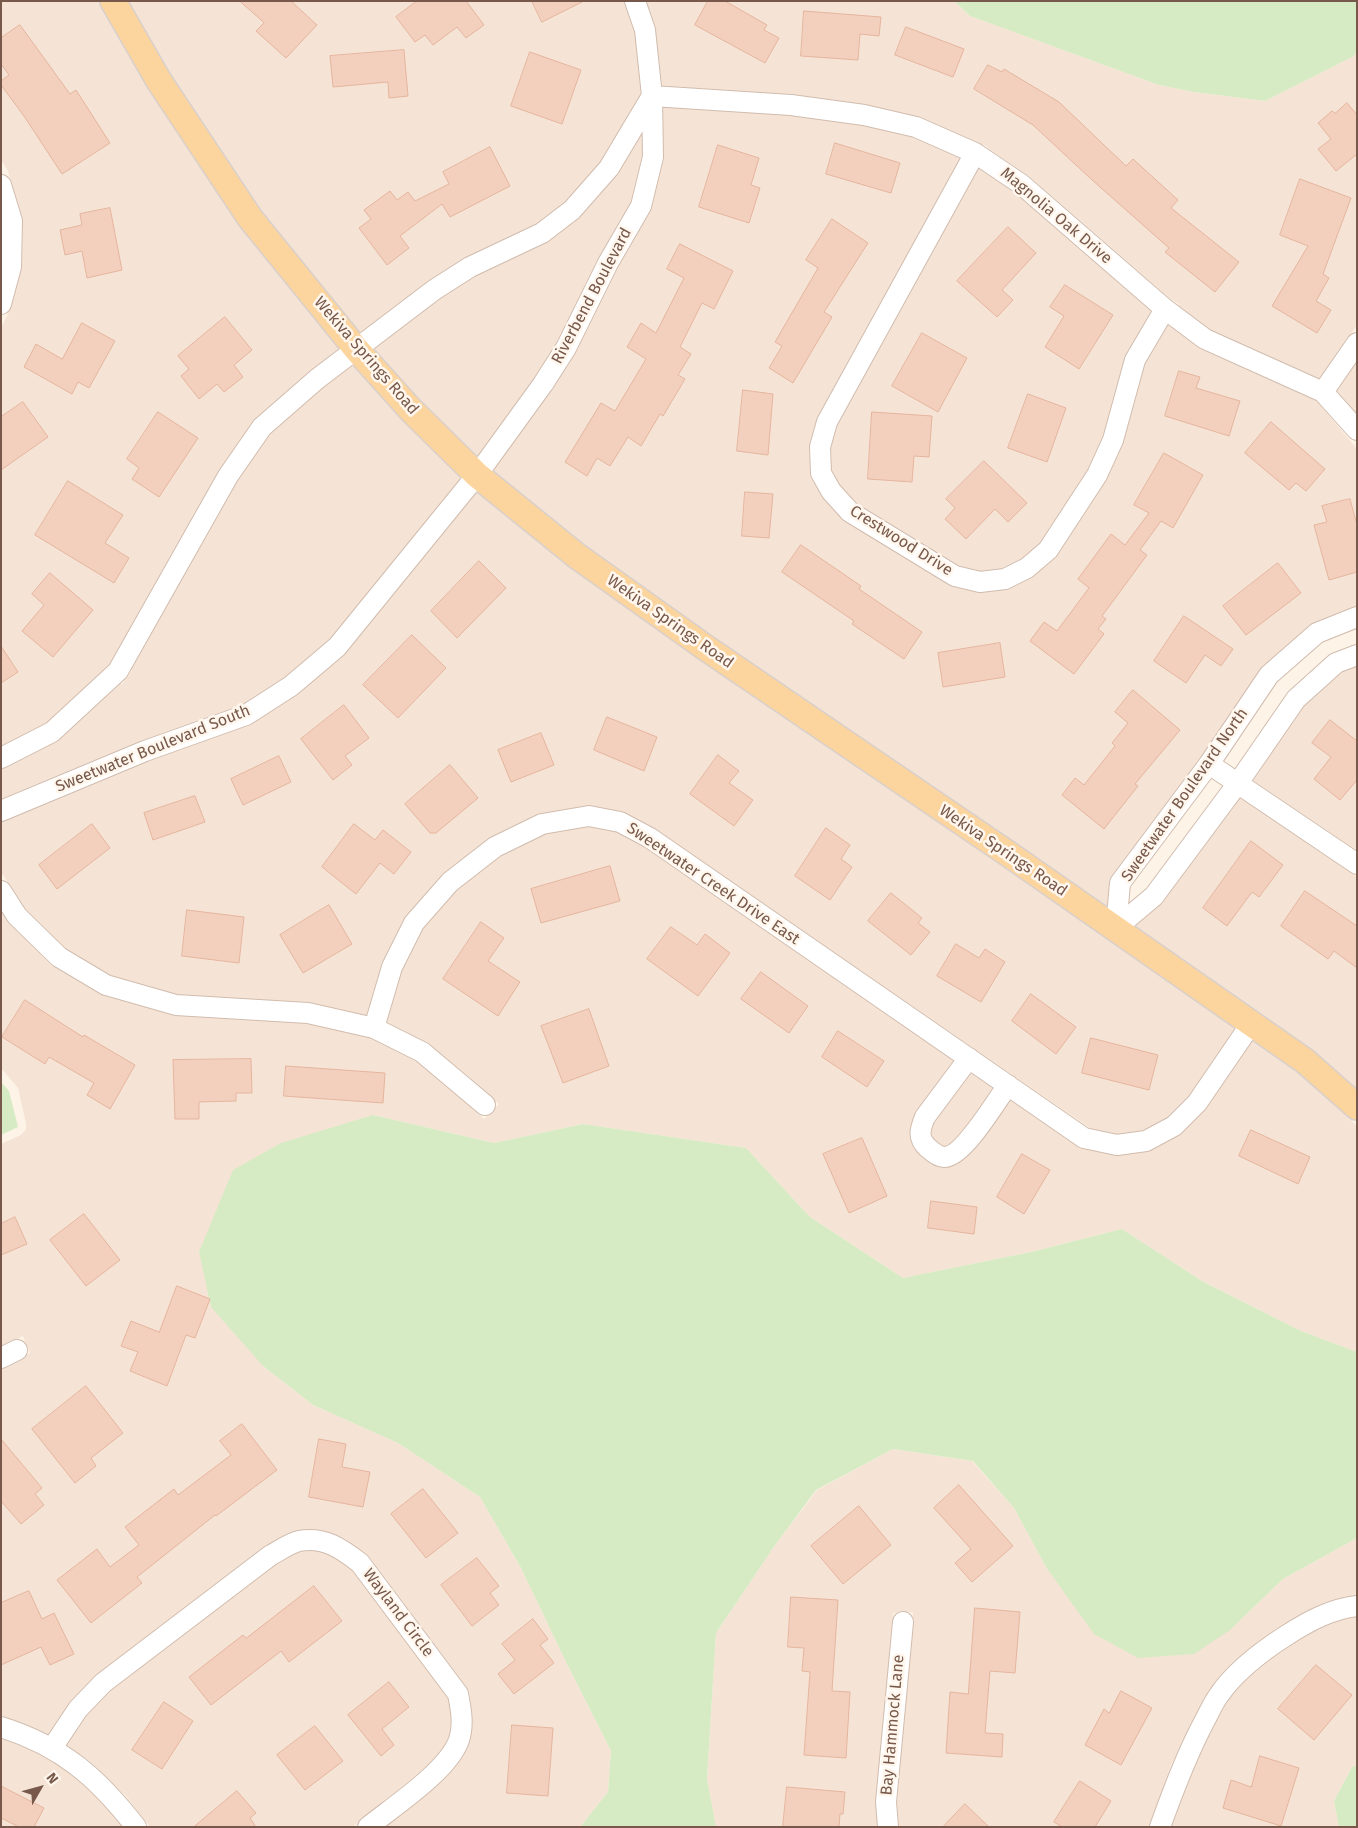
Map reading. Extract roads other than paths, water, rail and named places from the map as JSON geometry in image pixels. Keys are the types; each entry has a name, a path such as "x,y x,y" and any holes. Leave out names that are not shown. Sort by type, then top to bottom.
{"main road":[{"name":"Wekiva Springs Road","path":"113,1 160,81 250,218 357,350 411,410 477,475 577,556 698,642 1116,928 1305,1061 1357,1107"}],"street":[{"name":"Riverbend Boulevard","path":"477,475 543,384 566,348 608,263 641,206 653,157 652,96 645,30 635,1"},
{"path":"1,758 52,732 118,671 228,476 262,427 317,378 357,350 434,290 470,268 542,233 572,210 609,168 652,96"},
{"name":"Magnolia Oak Drive","path":"652,96 791,104 864,115 916,126 974,152 1021,184 1165,309 1205,339 1323,392 1357,430"},
{"name":"Crestwood Drive","path":"974,152 827,422 820,447 821,473 831,491 850,512 955,576 980,582 1005,579 1027,568 1048,550 1097,475 1113,440 1135,360 1165,309"},
{"path":"1,185 12,220 11,267 1,304"},
{"path":"1323,392 1357,343"},
{"name":"Sweetwater Boulevard South","path":"1,811 145,751 246,715 291,686 337,647 477,475"},
{"name":"Sweetwater Boulevard North","path":"1116,928 1120,883 1209,764 1269,675 1317,633 1357,617"},
{"name":"Sweetwater Boulevard North","path":"1116,928 1154,896 1238,783 1296,699 1336,663 1357,655"},
{"path":"1209,764 1357,864"},
{"name":"Sweetwater Creek Drive East","path":"374,1028 392,967 414,923 450,882 495,847 542,824 589,816 620,822 650,838 1084,1138 1117,1145 1146,1141 1174,1126 1197,1104 1251,1024"},
{"path":"1,891 17,916 59,958 106,985 176,1005 308,1013 374,1028 422,1052 485,1105"},
{"path":"969,1058 925,1116 922,1124 920,1135 922,1143 937,1156 952,1155 967,1142 1008,1085"},
{"name":"Wayland Circle","path":"52,1748 78,1709 111,1677 271,1555 298,1541 322,1540 339,1547 360,1563 458,1694 462,1716 460,1739 450,1757 436,1773 368,1827"},
{"path":"1160,1827 1181,1768 1194,1742 1219,1695 1237,1674 1267,1648 1308,1621 1344,1607 1357,1606"},
{"name":"Bay Hammock Lane","path":"888,1827 886,1802 903,1622"},
{"path":"1,1727 20,1733 52,1748 84,1770 117,1803 136,1827"}]}
